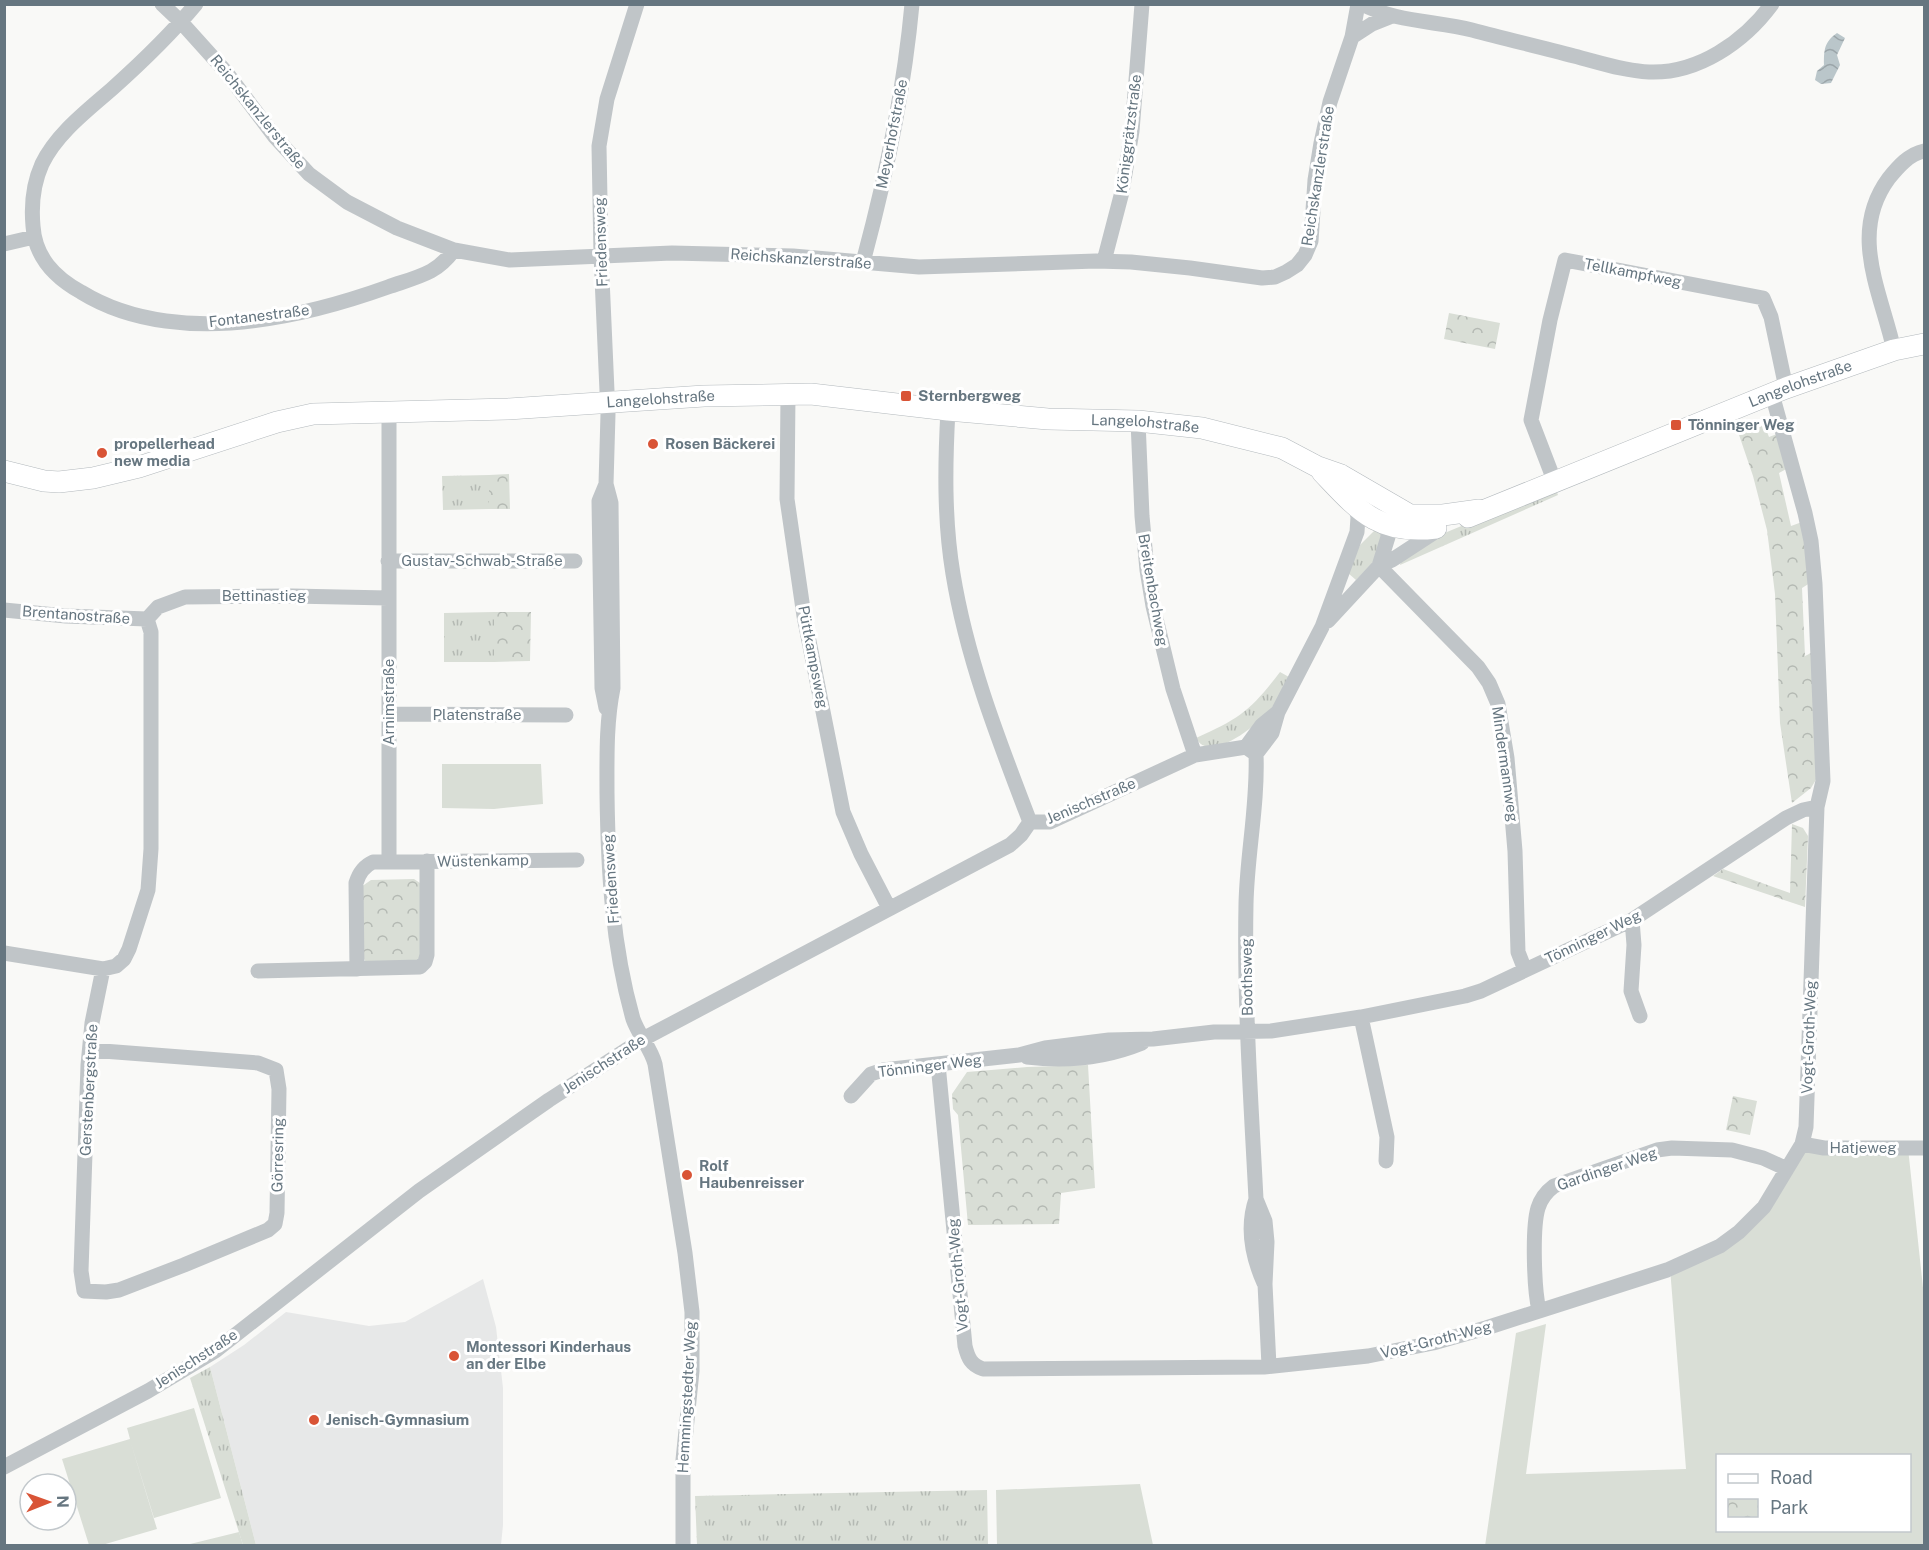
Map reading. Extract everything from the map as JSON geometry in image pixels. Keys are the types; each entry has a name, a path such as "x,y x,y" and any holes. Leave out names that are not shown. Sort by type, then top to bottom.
{"street":[{"name":"Reichskanzlerstraße","path":"162,4 182,22 226,72 275,137 309,174 347,202 397,228 454,250 510,260 672,253 744,254 939,267 1104,261 1190,268 1262,278 1275,277 1297,264 1305,255 1311,241 1315,180 1321,143 1330,102 1352,37 1360,4 1392,16 1457,27 1615,66 1652,72 1692,65 1721,52 1752,28 1772,4"},
{"name":"Fontanestraße","path":"196,4 182,22 76,122 51,148 42,163 33,196 34,237 45,263 55,275 85,295 127,313 168,322 197,324 265,318 344,302 431,271 454,250"},
{"name":"Friedensweg","path":"638,4 622,46 601,123 599,146 601,255 608,402 606,484 599,501 602,688 608,714 611,904 627,1000 636,1028 643,1039"},
{"name":"Meyerhofstraße","path":"863,262 892,143 907,57 912,4"},
{"name":"Königgrätzstraße","path":"1104,261 1122,192 1132,131 1142,4"},
{"path":"1352,37 1372,24 1392,16"},
{"path":"1894,350 1870,261 1868,242 1870,221 1875,202 1885,184 1910,157 1924,150"},
{"path":"4,244 34,237"},
{"name":"Tellkampfweg","path":"1554,480 1531,420 1550,320 1565,260 1763,298 1771,317 1779,391"},
{"name":"Langelohstraße","path":"1318,467 1355,505 1385,523 1417,530 1444,527 1479,510 1779,391 1894,350 1924,344"},
{"path":"1779,391 1806,513 1814,570 1823,756 1823,781 1817,807"},
{"name":"Langelohstraße","path":"4,471 44,481 59,482 93,478 138,467 294,417 332,413 508,409 704,396 788,394 1048,418 1183,424 1245,437 1282,448 1341,476 1410,515 1443,515 1479,510"},
{"name":"Püttkampsweg","path":"788,394 787,500 804,616 843,812 861,854 889,908"},
{"path":"948,410 946,515 953,574 966,636 983,695 1030,822"},
{"name":"Arnimstraße","path":"388,862 389,412"},
{"name":"Breitenbachweg","path":"1138,421 1143,547 1173,689 1195,754"},
{"path":"1379,566 1387,543 1380,500"},
{"path":"1251,751 1272,733 1278,712 1322,627 1355,540 1359,521 1355,505"},
{"path":"1355,540 1385,523 1410,515"},
{"path":"1322,627 1379,566 1444,527"},
{"name":"Gustav-Schwab-Straße","path":"388,561 575,561"},
{"name":"Mindermannweg","path":"1379,566 1479,667 1498,704 1514,822 1518,952 1525,970"},
{"name":"Bettinastieg","path":"147,619 158,607 172,601 202,596 388,598"},
{"name":"Brentanostraße","path":"4,610 66,616 147,619"},
{"path":"4,953 104,969 116,966 124,959 129,949 148,890 152,849 152,677 151,632 147,619"},
{"name":"Platenstraße","path":"389,714 566,715"},
{"name":"Jenischstraße","path":"4,1467 148,1390 215,1351 419,1191 542,1105 643,1039 1010,845 1030,822 1050,822 1186,761 1195,754 1251,751"},
{"name":"Boothsweg","path":"1251,751 1257,774 1246,904 1248,1032 1256,1199 1252,1211 1251,1243 1257,1268 1265,1284 1269,1366"},
{"name":"Tönninger Weg","path":"851,1096 871,1074 883,1070 1019,1055 1045,1048 1109,1040 1153,1039 1214,1032 1271,1031 1360,1017 1465,996 1632,920 1786,818 1803,810 1817,807"},
{"name":"Vogt-Groth-Weg","path":"938,1064 965,1346 970,1361 976,1366 989,1369 1201,1369 1269,1366 1337,1360 1396,1351 1486,1328 1667,1270 1720,1246 1739,1232 1764,1207 1802,1144 1806,1127 1817,807"},
{"name":"Wüstenkamp","path":"388,862 577,860"},
{"path":"258,971 420,967 426,962 427,861"},
{"path":"357,969 356,883 358,876 366,865 374,862 388,862"},
{"path":"1632,920 1634,945 1631,991 1640,1016"},
{"name":"Gerstenbergstraße","path":"84,1291 81,1271 90,1050 92,1023 104,969"},
{"path":"1360,1017 1387,1137 1386,1161"},
{"name":"Hemmingstedter Weg","path":"643,1039 649,1047 655,1064 692,1312 692,1371 683,1460 683,1545"},
{"name":"Görresring","path":"84,1291 118,1290 268,1230 275,1224 277,1202 279,1089 276,1070 258,1063 90,1050"},
{"name":"Hatjeweg","path":"1802,1144 1824,1148 1924,1148"},
{"name":"Gardinger Weg","path":"1539,1310 1535,1294 1537,1217 1542,1199 1546,1192 1554,1186 1657,1150 1672,1148 1748,1152 1787,1169"}],"shaded area":[{"name":"Jenisch-Gymnasium","path":"483,1279 496,1327 503,1388 501,1545 256,1545 210,1367 244,1345 286,1312 369,1326 405,1322"}],"green space":[{"path":"1449,313 1500,323 1495,349 1444,339"},
{"path":"1762,419 1769,437 1777,434 1788,468 1779,473 1791,526 1802,522 1810,583 1802,588 1805,656 1815,651 1817,778 1811,788 1792,803 1780,723 1775,594 1767,530 1753,476 1737,429"},
{"path":"509,474 510,509 489,509 489,475"},
{"path":"489,475 489,509 443,510 442,476"},
{"path":"1555,487 1558,495 1400,565 1401,561 1432,539"},
{"path":"1377,528 1382,529 1379,556 1356,580 1348,573 1360,545"},
{"path":"494,612 494,662 444,662 444,613"},
{"path":"494,612 531,612 530,661 494,662"},
{"path":"1280,672 1289,677 1278,699 1264,716 1245,732 1222,745 1212,747 1203,745 1196,738 1224,725 1244,712"},
{"path":"442,764 541,764 543,804 494,809 442,808"},
{"path":"1792,824 1803,828 1808,836 1805,907 1713,876 1723,869 1790,893"},
{"path":"414,879 420,883 422,954 417,961 366,962 361,887 371,880"},
{"path":"1088,1065 1095,1188 1061,1193 1059,1224 968,1225 958,1115 953,1109 952,1094 967,1072"},
{"path":"1733,1096 1757,1101 1750,1135 1726,1130"},
{"path":"1802,1144 1908,1148 1924,1297 1924,1545 1485,1546 1516,1333 1546,1324 1526,1474 1686,1469 1670,1268 1754,1218"},
{"path":"210,1367 256,1545 243,1545 190,1378"},
{"path":"194,1408 221,1498 154,1518 130,1440 157,1529 102,1545 89,1545 78,1510 78,1472 66,1472 62,1459 130,1439 127,1428"},
{"path":"1140,1484 1153,1545 997,1545 996,1490"},
{"path":"987,1490 988,1545 697,1545 695,1496"},
{"path":"239,1532 243,1545 186,1545"}],"water":[{"path":"1837,33 1845,38 1837,55 1840,65 1831,83 1821,84 1815,80 1817,71 1824,65 1827,43"}],"place":[{"name":"Sternbergweg","path":"906,396"},
{"name":"Tönninger Weg","path":"1676,425"},
{"name":"Rosen Bäckerei","path":"653,444"},
{"name":"propellerhead new media","path":"102,453"},
{"name":"Rolf Haubenreisser","path":"687,1175"},
{"name":"Montessori Kinderhaus an der Elbe","path":"454,1356"},
{"name":"Jenisch-Gymnasium","path":"314,1420"}]}
